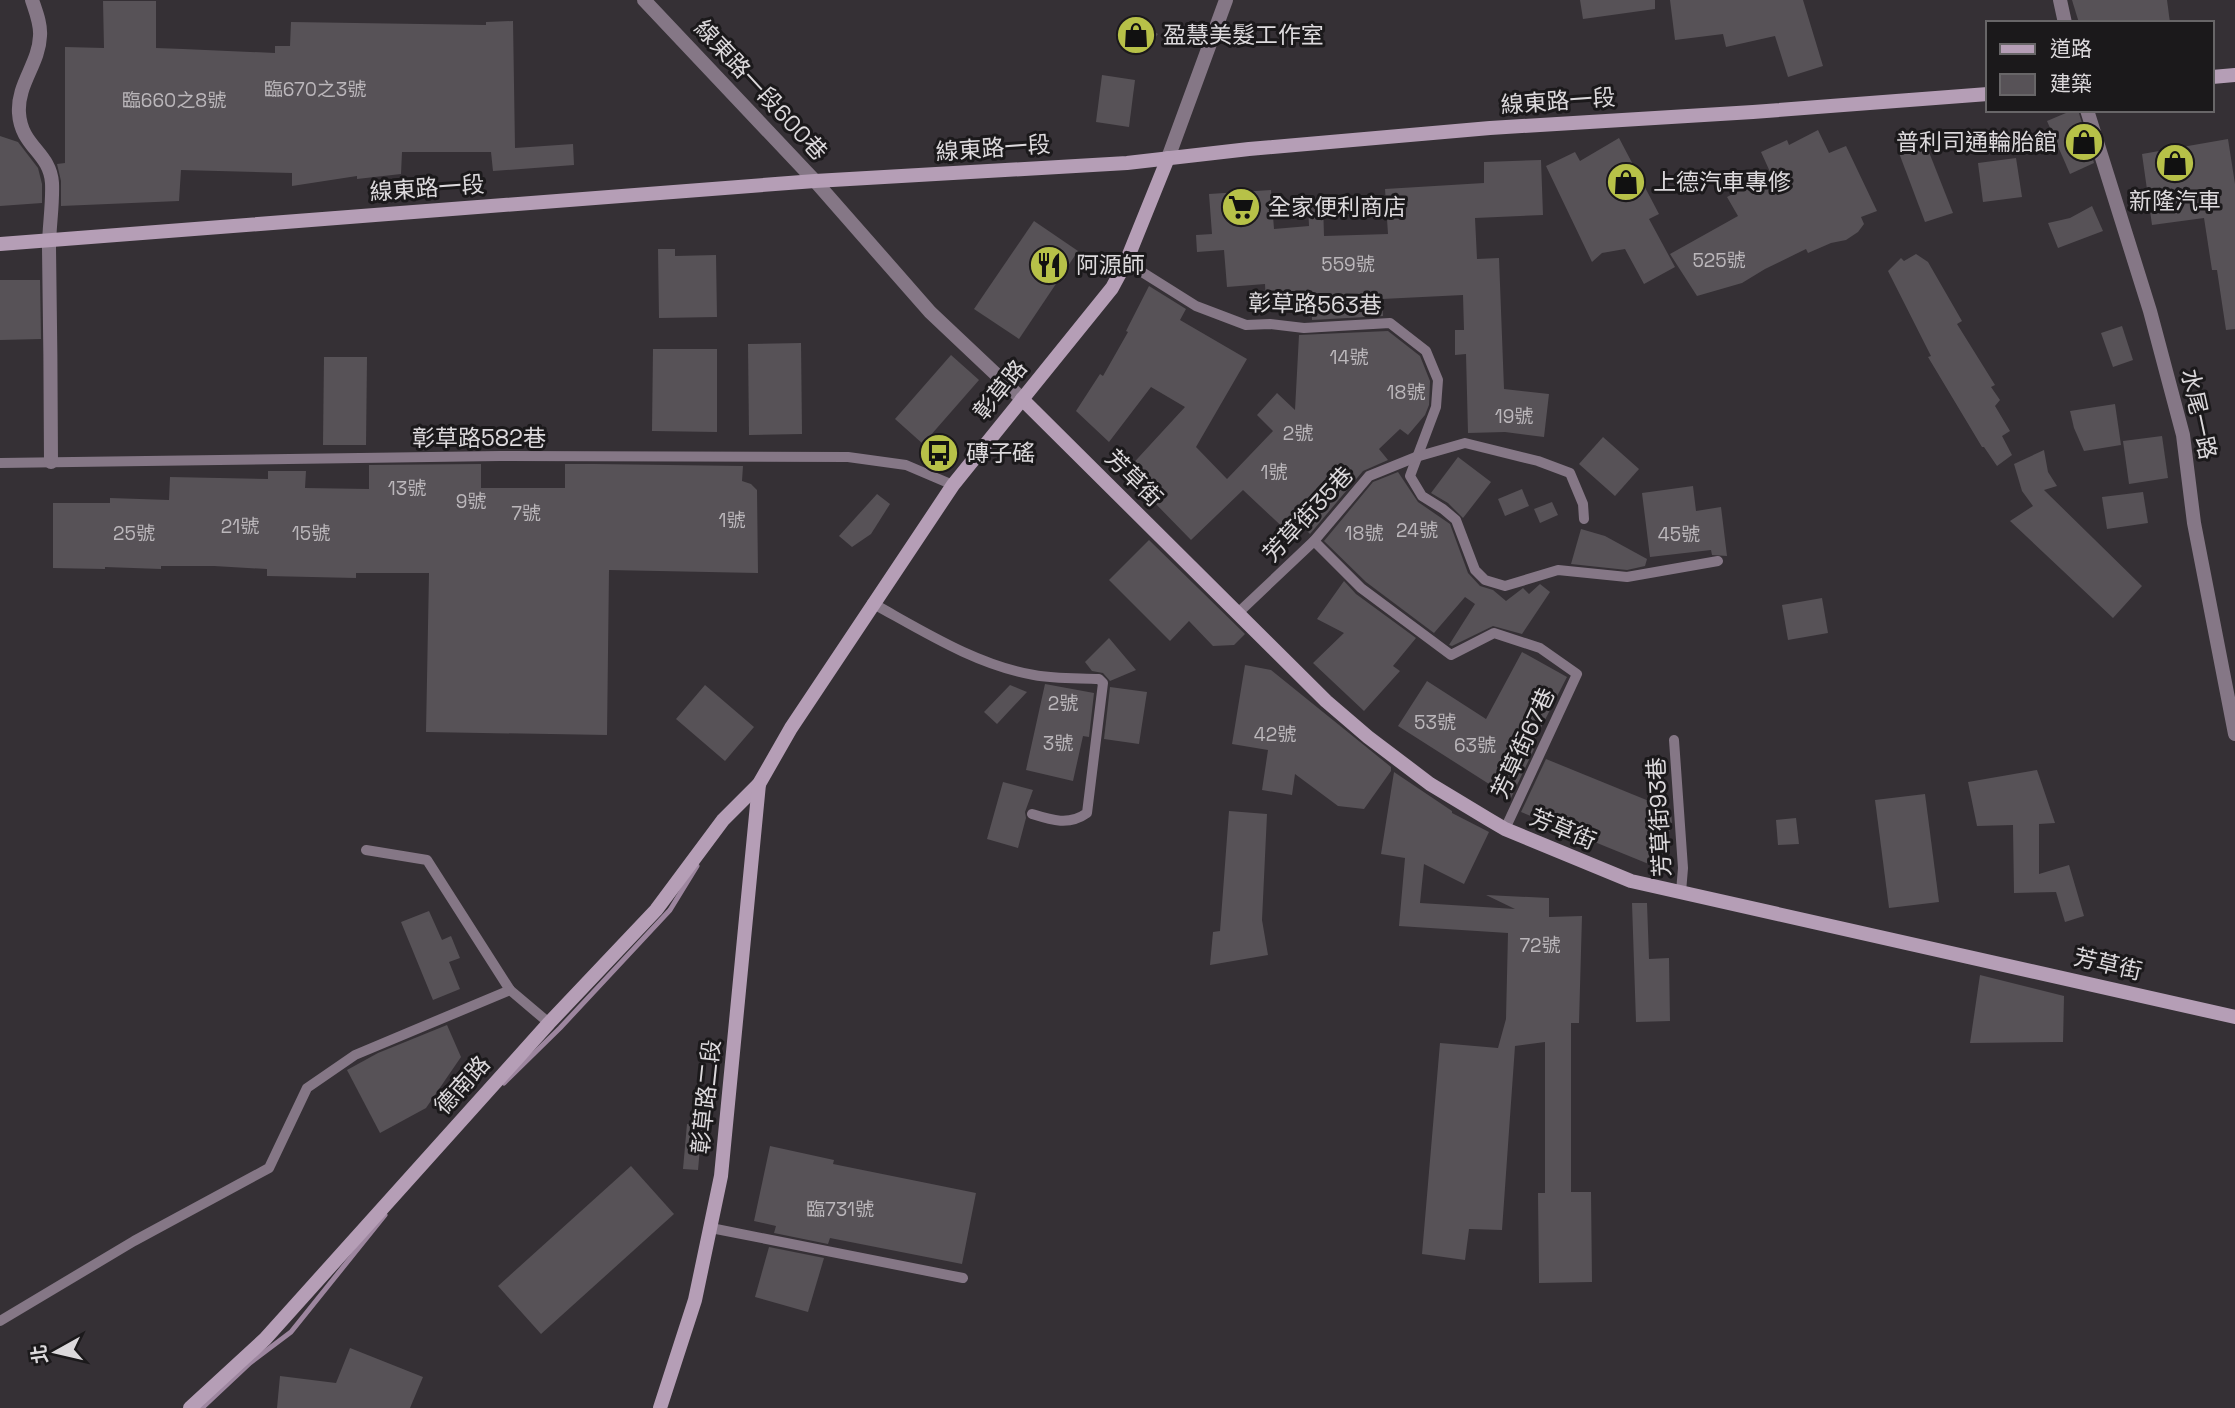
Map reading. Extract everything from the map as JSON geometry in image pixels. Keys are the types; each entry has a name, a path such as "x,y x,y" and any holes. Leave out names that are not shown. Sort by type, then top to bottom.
{"street":[{"path":"32,0 38,17 40,37 36,56 19,98 19,112 25,137 48,163 52,182 49,240 51,462"},
{"name":"線東路一段600巷","path":"644,0 816,181 930,312 1022,399"},
{"name":"彰草路","path":"759,784 791,728 872,603 953,485 1112,288 1126,262 1168,159 1226,0"},
{"path":"2060,0 2065,21"},
{"path":"2214,77 2235,75"},
{"name":"線東路一段","path":"0,244 816,181 1168,159 1249,149 1490,128 1986,94"},
{"name":"水尾一路","path":"2088,112 2150,311 2183,435 2194,523 2235,734"},
{"name":"芳草街","path":"1022,399 1326,701 1430,784 1505,829 1606,873 1631,881 2235,1017"},
{"name":"德南路","path":"190,1408 265,1339 549,1023 656,910 723,820 759,784"},
{"name":"彰草路二段","path":"660,1408 695,1300 711,1228 726,1132 759,784"}],"lane":[{"name":"彰草路563巷","path":"1126,262 1196,306 1246,325 1270,324 1304,328 1390,323 1426,351 1438,380 1436,407 1410,476 1422,496 1456,520 1475,570 1485,580 1505,586 1558,570 1628,577 1718,561"},
{"name":"芳草街35巷","path":"1238,613 1314,541 1369,476 1416,457 1465,443 1538,461 1570,473 1583,504 1584,519"},
{"name":"彰草路582巷","path":"0,463 500,456 848,457 906,465 953,485"},
{"name":"芳草街67巷","path":"1314,541 1361,588 1451,655 1493,633 1540,648 1577,674 1505,829"},
{"path":"872,603 943,642 998,666 1035,675 1099,679 1103,683 1087,813 1068,821 1053,821 1032,814"},
{"name":"芳草街93巷","path":"1674,740 1683,868 1681,892"},
{"path":"366,850 427,860 510,990 549,1023"},
{"path":"0,1321 134,1241 269,1168 307,1088 355,1055 510,990"},
{"path":"711,1228 963,1278"}],"building":[{"path":"1580,0 1655,0 1655,9 1583,19"},
{"path":"1670,0 1803,0 1823,66 1788,77 1775,36 1726,47 1723,34 1675,40"},
{"path":"2072,0 2167,0 2170,21 2078,21"},
{"path":"103,1 156,1 156,48 275,53 275,46 290,46 291,22 486,25 486,22 513,21 515,148 573,144 574,165 493,171 491,152 402,152 401,174 357,179 357,176 292,186 292,173 181,170 179,201 61,206 61,181 57,164 65,163 65,47 104,48"},
{"path":"1127,18 1158,34 1145,52 1120,36"},
{"path":"1102,75 1135,80 1129,127 1096,122"},
{"path":"2068,112 2079,112 2094,163 2070,174 2047,121"},
{"path":"1818,130 1829,153 1846,146 1877,211 1861,217 1864,224 1846,240 1808,253 1806,249 1742,283 1697,296 1670,254 1738,216 1727,197 1771,174 1761,152 1787,140 1789,145"},
{"path":"0,136 18,142 38,168 42,184 42,203 0,206"},
{"path":"1619,138 1659,214 1649,219 1675,267 1644,284 1625,249 1602,253 1592,262 1546,166 1575,152 1580,161"},
{"path":"2228,139 2235,184 2235,329 2226,330 2217,270 2212,270 2204,218 2152,225 2142,154"},
{"path":"1925,142 1953,213 1925,222 1899,153"},
{"path":"2016,158 2022,197 1983,202 1978,163"},
{"path":"1541,160 1543,215 1475,218 1477,259 1499,258 1504,389 1549,394 1544,437 1505,432 1468,433 1466,354 1455,355 1455,330 1464,330 1463,295 1382,299 1383,316 1312,320 1311,300 1266,303 1265,284 1227,287 1224,250 1197,252 1196,235 1212,234 1209,194 1271,190 1274,229 1309,226 1308,204 1323,203 1324,236 1388,234 1385,189 1484,183 1484,162"},
{"path":"2092,206 2103,231 2058,248 2048,223 2070,218"},
{"path":"1034,221 1078,251 1019,339 974,309"},
{"path":"658,249 675,249 675,256 716,255 717,317 659,318"},
{"path":"1916,254 1928,262 1962,321 1957,324 1995,385 1991,387 2000,400 1995,406 2010,431 2002,436 2012,455 1997,466 1982,447 1928,357 1931,356 1888,271 1901,258 1904,261"},
{"path":"0,280 40,280 41,339 0,340"},
{"path":"1149,286 1186,309 1180,320 1247,359 1196,447 1227,479 1273,431 1257,415 1277,393 1295,410 1299,335 1388,331 1420,356 1430,381 1429,405 1425,415 1408,435 1400,429 1379,449 1388,460 1363,471 1310,534 1302,526 1292,536 1243,490 1191,540 1151,499 1155,495 1127,470 1185,407 1151,387 1109,442 1076,411 1100,374 1103,376 1128,332 1126,331"},
{"path":"2122,326 2133,360 2113,367 2101,333"},
{"path":"801,343 802,434 749,435 748,344"},
{"path":"653,349 717,349 717,432 652,431"},
{"path":"951,355 979,380 923,444 895,419"},
{"path":"324,357 367,357 366,445 323,445"},
{"path":"2115,404 2121,445 2084,451 2070,411"},
{"path":"2162,436 2168,478 2129,484 2123,441"},
{"path":"1603,437 1639,469 1615,496 1579,464"},
{"path":"2044,450 2048,472 2057,486 2044,490 2142,586 2113,618 2010,521 2033,506 2022,491 2014,464"},
{"path":"1458,457 1491,482 1463,518 1448,503 1431,493"},
{"path":"481,464 481,488 565,488 565,464 595,464 743,466 742,481 757,490 758,573 609,570 607,735 426,732 429,573 356,573 356,578 267,576 267,569 214,566 161,566 161,569 53,568 53,503 110,503 110,498 169,500 170,477 268,479 268,471 306,471 305,488 369,489 369,465"},
{"path":"1398,472 1418,502 1450,524 1468,573 1480,586 1493,590 1506,601 1523,588 1529,594 1540,584 1550,592 1522,634 1493,626 1452,646 1449,645 1475,604 1465,597 1434,633 1366,582 1324,541 1373,482"},
{"path":"1693,486 1696,511 1721,507 1727,556 1712,555 1711,550 1650,557 1642,493"},
{"path":"1522,489 1529,506 1505,516 1498,499"},
{"path":"2143,492 2148,523 2107,529 2102,497"},
{"path":"877,494 890,504 871,534 852,547 839,536"},
{"path":"1552,502 1558,515 1540,523 1534,509"},
{"path":"1581,529 1605,536 1647,559 1645,566 1627,570 1571,564"},
{"path":"1149,540 1245,634 1234,645 1213,646 1189,621 1170,641 1109,580"},
{"path":"1344,581 1356,594 1416,638 1393,666 1400,671 1364,711 1313,663 1344,633 1317,619"},
{"path":"1822,598 1828,633 1788,640 1782,605"},
{"path":"1109,638 1136,670 1110,681 1103,673 1092,671 1085,662"},
{"path":"1522,652 1567,677 1531,747 1534,749 1511,798 1398,726 1427,681 1486,719"},
{"path":"1245,665 1271,670 1391,767 1391,771 1364,809 1338,806 1295,774 1292,795 1262,790 1268,750 1232,744"},
{"path":"1045,684 1094,693 1089,737 1083,736 1073,781 1026,770"},
{"path":"705,685 754,727 725,761 676,719"},
{"path":"1010,685 1027,692 997,724 984,712"},
{"path":"1110,687 1147,692 1139,744 1104,739"},
{"path":"1546,759 1671,810 1672,824 1656,867 1521,812"},
{"path":"2037,770 2055,823 2039,824 2039,874 2069,865 2084,916 2065,922 2056,892 2014,893 2013,825 1977,826 1968,782"},
{"path":"1394,772 1452,813 1489,832 1464,884 1424,864 1420,903 1515,909 1486,895 1549,898 1549,917 1582,916 1579,1023 1571,1023 1571,1192 1591,1192 1592,1282 1539,1283 1538,1193 1545,1193 1545,1042 1515,1046 1502,1230 1469,1229 1465,1260 1422,1254 1440,1043 1498,1048 1506,1019 1508,933 1399,926 1405,858 1381,854"},
{"path":"1003,782 1033,790 1025,812 1026,818 1018,848 987,839"},
{"path":"1925,794 1939,902 1889,908 1875,800"},
{"path":"1229,811 1267,814 1262,920 1268,955 1210,965 1213,932 1220,931"},
{"path":"1796,818 1799,844 1778,845 1776,820"},
{"path":"1632,903 1647,903 1649,959 1669,958 1670,1021 1636,1022"},
{"path":"429,911 442,940 451,936 460,958 449,962 460,989 433,1000 401,922"},
{"path":"1980,975 2064,996 2063,1042 1970,1043"},
{"path":"447,1025 461,1057 426,1108 380,1133 347,1070 378,1053"},
{"path":"687,1124 702,1125 698,1170 683,1169"},
{"path":"770,1146 834,1160 833,1164 976,1193 962,1264 830,1238 828,1244 774,1233 776,1226 754,1221"},
{"path":"631,1166 674,1214 541,1334 498,1286"},
{"path":"769,1247 824,1258 808,1312 755,1297"},
{"path":"350,1348 423,1377 410,1408 277,1408 280,1376 336,1383"}],"waterway":[{"path":"504,1083 560,1028 670,910 697,866"},
{"path":"202,1408 250,1363 291,1332 385,1215"}],"place":[{"name":"盈慧美髮工作室","path":"1136,35"},
{"name":"普利司通輪胎館","path":"2084,142"},
{"name":"新隆汽車","path":"2175,163"},
{"name":"上德汽車專修","path":"1626,182"},
{"name":"全家便利商店","path":"1241,207"},
{"name":"阿源師","path":"1049,265"},
{"name":"磚子磘","path":"939,453"}]}
